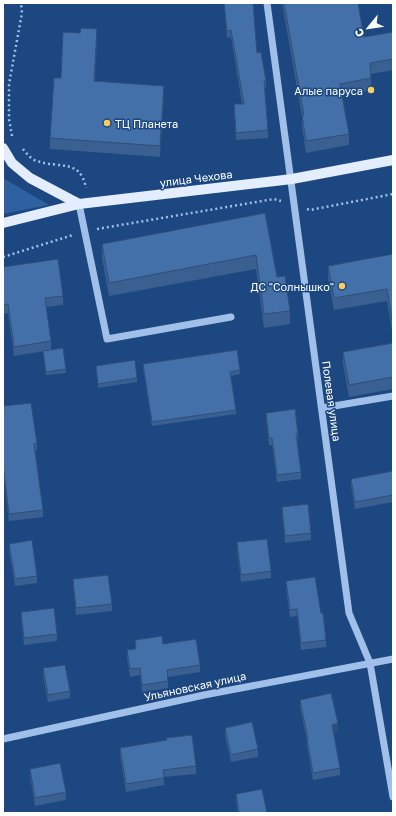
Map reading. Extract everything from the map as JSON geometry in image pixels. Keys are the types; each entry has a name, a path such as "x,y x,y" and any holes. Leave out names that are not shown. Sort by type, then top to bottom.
{"main road":[{"path":"3,148 12,163 30,178 79,204"},
{"name":"улица Чехова","path":"3,223 79,204 292,179 393,160"}],"street":[{"name":"Полевая улица","path":"267,3 350,614 370,663 393,797"},
{"path":"79,204 107,339 231,317"},
{"path":"322,408 393,396"},
{"name":"Ульяновская улица","path":"3,739 204,695 393,659"}],"path":[{"path":"16,140 12,135 9,119 9,84 22,13 21,3"},
{"path":"19,145 36,161 73,167 84,178 95,229 274,199 295,204 310,210 393,194"},
{"path":"3,257 85,231"}],"shaded area":[{"path":"3,178 49,205 3,214"}],"building":[{"path":"224,3 253,3 257,53 261,52 266,81 264,81 268,130 236,133 234,104 244,104 231,30 227,31"},
{"path":"284,3 358,3 364,37 393,32 393,59 370,63 371,78 340,84 349,134 306,141 302,115 304,115"},
{"name":"ТЦ Планета","path":"81,28 97,29 94,81 164,86 160,146 50,138 54,78 61,78 63,32 80,33"},
{"path":"265,213 277,277 285,276 290,311 264,314 256,255 109,283 102,244"},
{"path":"393,254 393,325 387,289 334,298 328,266"},
{"path":"58,259 63,296 45,298 51,341 14,347 8,304 3,305 3,267"},
{"path":"393,343 393,377 349,385 343,352"},
{"path":"63,348 66,369 46,372 43,351"},
{"path":"237,350 240,370 230,372 236,410 152,422 143,364"},
{"path":"135,360 137,378 98,384 96,366"},
{"path":"31,403 37,443 34,444 43,510 9,514 3,464 3,406"},
{"path":"295,409 298,434 296,434 301,472 277,475 272,438 269,438 266,413"},
{"path":"393,471 393,495 355,502 351,479"},
{"path":"308,504 311,533 285,536 282,507"},
{"path":"267,539 271,571 241,575 237,542"},
{"path":"32,540 37,576 15,579 9,544"},
{"path":"108,575 112,604 76,608 73,579"},
{"path":"315,577 321,613 323,613 326,640 301,643 297,609 290,610 286,581"},
{"path":"54,608 57,634 24,638 21,612"},
{"path":"162,636 163,644 196,639 200,665 167,670 168,681 142,685 140,668 130,669 127,650 136,649 135,640"},
{"path":"65,665 70,691 48,695 43,668"},
{"path":"331,693 338,723 332,725 340,768 313,773 300,700"},
{"path":"252,722 258,749 231,755 225,728"},
{"path":"192,735 196,766 163,770 164,778 126,784 120,748 167,740 166,738"},
{"path":"60,763 66,792 35,798 30,769"},
{"path":"262,789 267,813 239,813 236,794"}],"place":[{"name":"Алые паруса","path":"371,90"},
{"name":"ТЦ Планета","path":"107,123"},
{"name":"ДС \"Солнышко\"","path":"342,286"}]}
